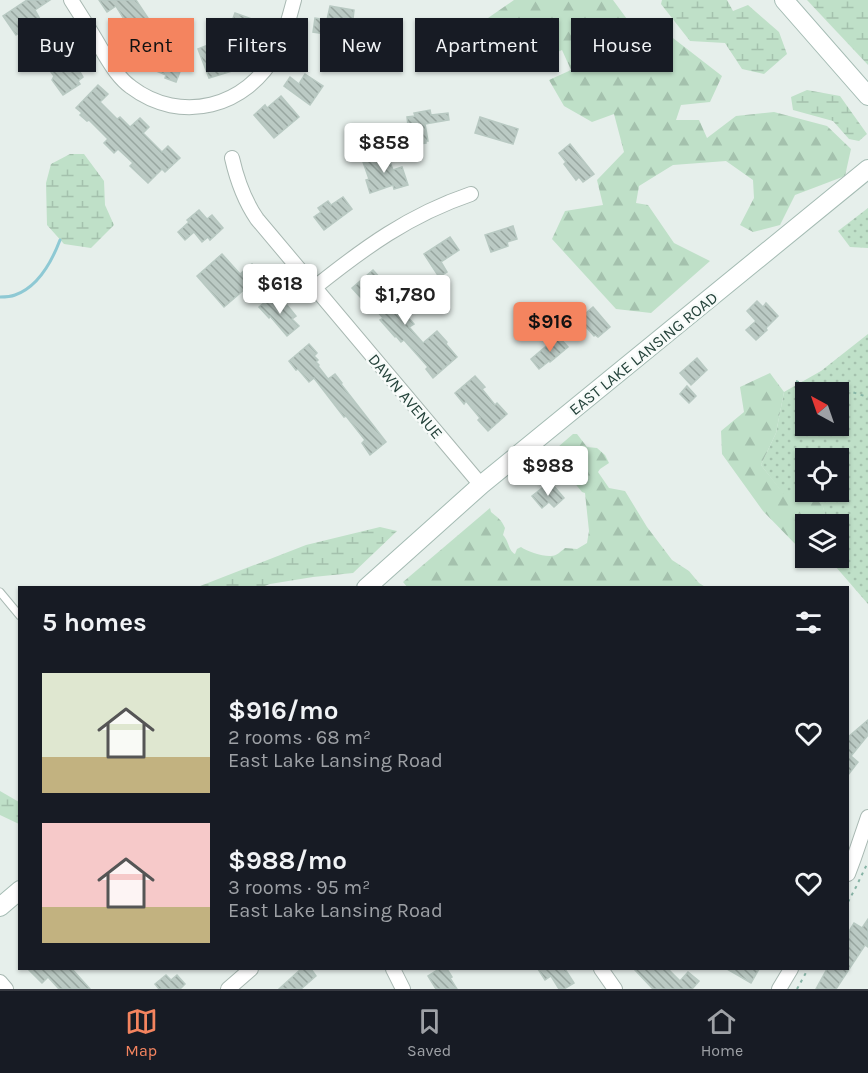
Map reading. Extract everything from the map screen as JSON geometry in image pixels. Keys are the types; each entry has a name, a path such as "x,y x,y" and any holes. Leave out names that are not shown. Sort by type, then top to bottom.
{"main road":[{"path":"784,0 868,96"},
{"name":"EAST LAKE LANSING ROAD","path":"368,586 481,486 868,169"},
{"path":"0,907 18,892"}],"street":[{"path":"71,0 116,72 129,86 153,100 189,108 212,105 234,96 252,83 276,53 294,0"},
{"name":"DAWN AVENUE","path":"231,158 237,182 249,208 481,486"},
{"path":"314,288 359,252 396,229 449,202 471,194"},
{"path":"849,871 868,817"},
{"path":"228,989 250,970"},
{"path":"394,970 403,989"},
{"path":"602,970 615,989"},
{"path":"779,989 790,970"},
{"path":"0,982 6,989"}],"lane":[{"path":"0,592 18,614"}],"path":[{"path":"796,381 809,387 830,385 868,397"},
{"path":"849,900 868,862"},
{"path":"796,989 807,970"}],"green space":[{"path":"514,0 613,0 626,18 571,18 571,70 562,50 559,51 559,18 488,18"},
{"path":"662,0 727,0 733,11 748,5 779,32 787,54 764,74 742,69 725,43 690,41 661,4"},
{"path":"807,0 868,0 868,65"},
{"path":"673,38 722,76 710,102 681,105 676,120 699,120 707,138 736,116 774,112 827,126 851,149 845,176 795,195 780,225 753,232 740,225 754,198 753,180 726,161 673,165 639,186 636,203 648,205 674,243 710,261 651,313 616,309 552,239 565,211 603,205 597,180 624,152 614,114 592,122 564,106 549,80 571,70 571,72 673,72"},
{"path":"807,90 840,96 867,134 859,141 849,139 833,121 793,110 791,97"},
{"path":"70,154 84,154 104,181 105,205 114,225 91,248 64,244 47,225 46,183 51,164"},
{"path":"868,208 868,248 850,247 838,231"},
{"path":"868,334 868,604 837,568 849,568 849,514 825,514 822,502 849,502 849,448 795,448 795,494 784,495 761,465 776,433 784,392 795,386 795,436 849,436 849,382 802,382 821,371"},
{"path":"770,373 784,392 776,433 761,465 784,494 795,493 795,502 822,502 825,514 795,514 795,544 763,511 722,454 721,431 744,412 740,387"},
{"path":"573,434 577,434 587,447 597,448 605,455 609,463 598,472 609,488 625,491 647,527 672,560 689,571 704,586 406,586 403,582 490,508 504,525 503,535 515,554 521,547 540,555 553,556 565,548 577,549 587,543 589,531 585,493 573,481 569,466 560,459 558,447"},
{"path":"380,527 397,531 353,573 313,577 264,586 200,586 306,545"},
{"path":"0,791 18,801 18,824 0,815"}],"building":[{"path":"27,0 50,0 35,10 39,18 18,18 18,34 16,35 3,16"},
{"path":"99,0 136,0 148,18 123,18 116,6 107,12"},
{"path":"330,6 354,10 353,18 327,18"},
{"path":"235,13 249,18 233,18"},
{"path":"315,18 320,19 320,33 313,32"},
{"path":"206,46 206,70 198,49"},
{"path":"51,72 80,72 83,77 78,81 80,84 63,95 52,80 54,76"},
{"path":"159,72 180,72 176,82 165,78 166,75"},
{"path":"207,72 229,72 209,78"},
{"path":"305,74 323,86 310,105 284,86 290,77 299,84"},
{"path":"98,85 108,94 100,102 117,119 120,117 130,127 140,118 149,127 143,133 162,152 168,146 180,158 165,172 162,169 148,183 130,166 133,163 118,149 114,153 104,143 108,139 89,120 87,121 80,115 82,113 76,108"},
{"path":"281,96 299,117 274,138 254,115 265,105 267,108"},
{"path":"430,110 431,115 448,113 449,120 425,124 428,141 410,144 407,117"},
{"path":"480,117 518,129 513,144 475,133"},
{"path":"570,144 594,174 583,182 579,177 576,180 559,153"},
{"path":"387,154 393,170 402,167 408,185 394,189 393,185 370,193 366,180 369,179 363,162"},
{"path":"343,197 352,209 324,230 314,217 321,212 318,208 328,201 331,205"},
{"path":"199,210 207,219 212,215 223,228 210,240 208,237 202,242 194,232 185,240 178,232"},
{"path":"513,226 517,239 507,242 508,246 491,252 485,235"},
{"path":"450,237 459,250 441,262 447,272 439,277 424,254"},
{"path":"222,254 240,274 252,264 262,274 224,307 197,276"},
{"path":"373,270 394,294 386,301 403,322 408,317 414,324 409,327 423,343 437,331 457,357 433,378 426,369 428,367 404,340 401,342 395,337 365,297 362,299 352,288"},
{"path":"274,294 284,307 287,305 296,316 292,319 299,326 287,336 259,307"},
{"path":"757,301 763,307 766,303 778,316 756,340 746,330 756,321 747,311"},
{"path":"562,304 571,316 562,323 553,311"},
{"path":"593,307 610,327 598,337 594,336 579,319"},
{"path":"558,336 568,347 539,369 531,359"},
{"path":"309,344 317,353 314,356 318,360 316,362 328,379 335,374 386,442 370,455 362,443 365,440 314,378 309,382 289,361"},
{"path":"697,358 707,370 691,385 680,373"},
{"path":"475,376 485,387 482,389 495,405 497,403 507,414 488,431 466,401 464,404 455,393"},
{"path":"687,386 696,396 689,403 680,394"},
{"path":"552,484 564,498 554,507 549,502 542,508 532,496 542,488 544,491"},
{"path":"868,720 868,735 851,756 858,762 849,774 849,736"},
{"path":"868,919 868,947 865,945 849,969 849,931 854,923 862,928"},
{"path":"29,970 73,970 90,989 59,989 48,977 42,983"},
{"path":"300,970 312,970 316,976 301,989 279,989"},
{"path":"437,970 448,970 457,989 436,989 428,976"},
{"path":"539,970 566,970 574,983 564,989 559,989 551,976 545,980"},
{"path":"635,970 669,970 680,981 688,972 699,981 692,989 653,989"},
{"path":"729,970 758,970 751,983"},
{"path":"826,970 849,970 836,989 816,989"},
{"path":"166,975 171,980 177,975 185,984 180,989 159,989 155,984"}],"waterway":[{"path":"0,297 15,295 31,286 48,265 60,240"}]}
